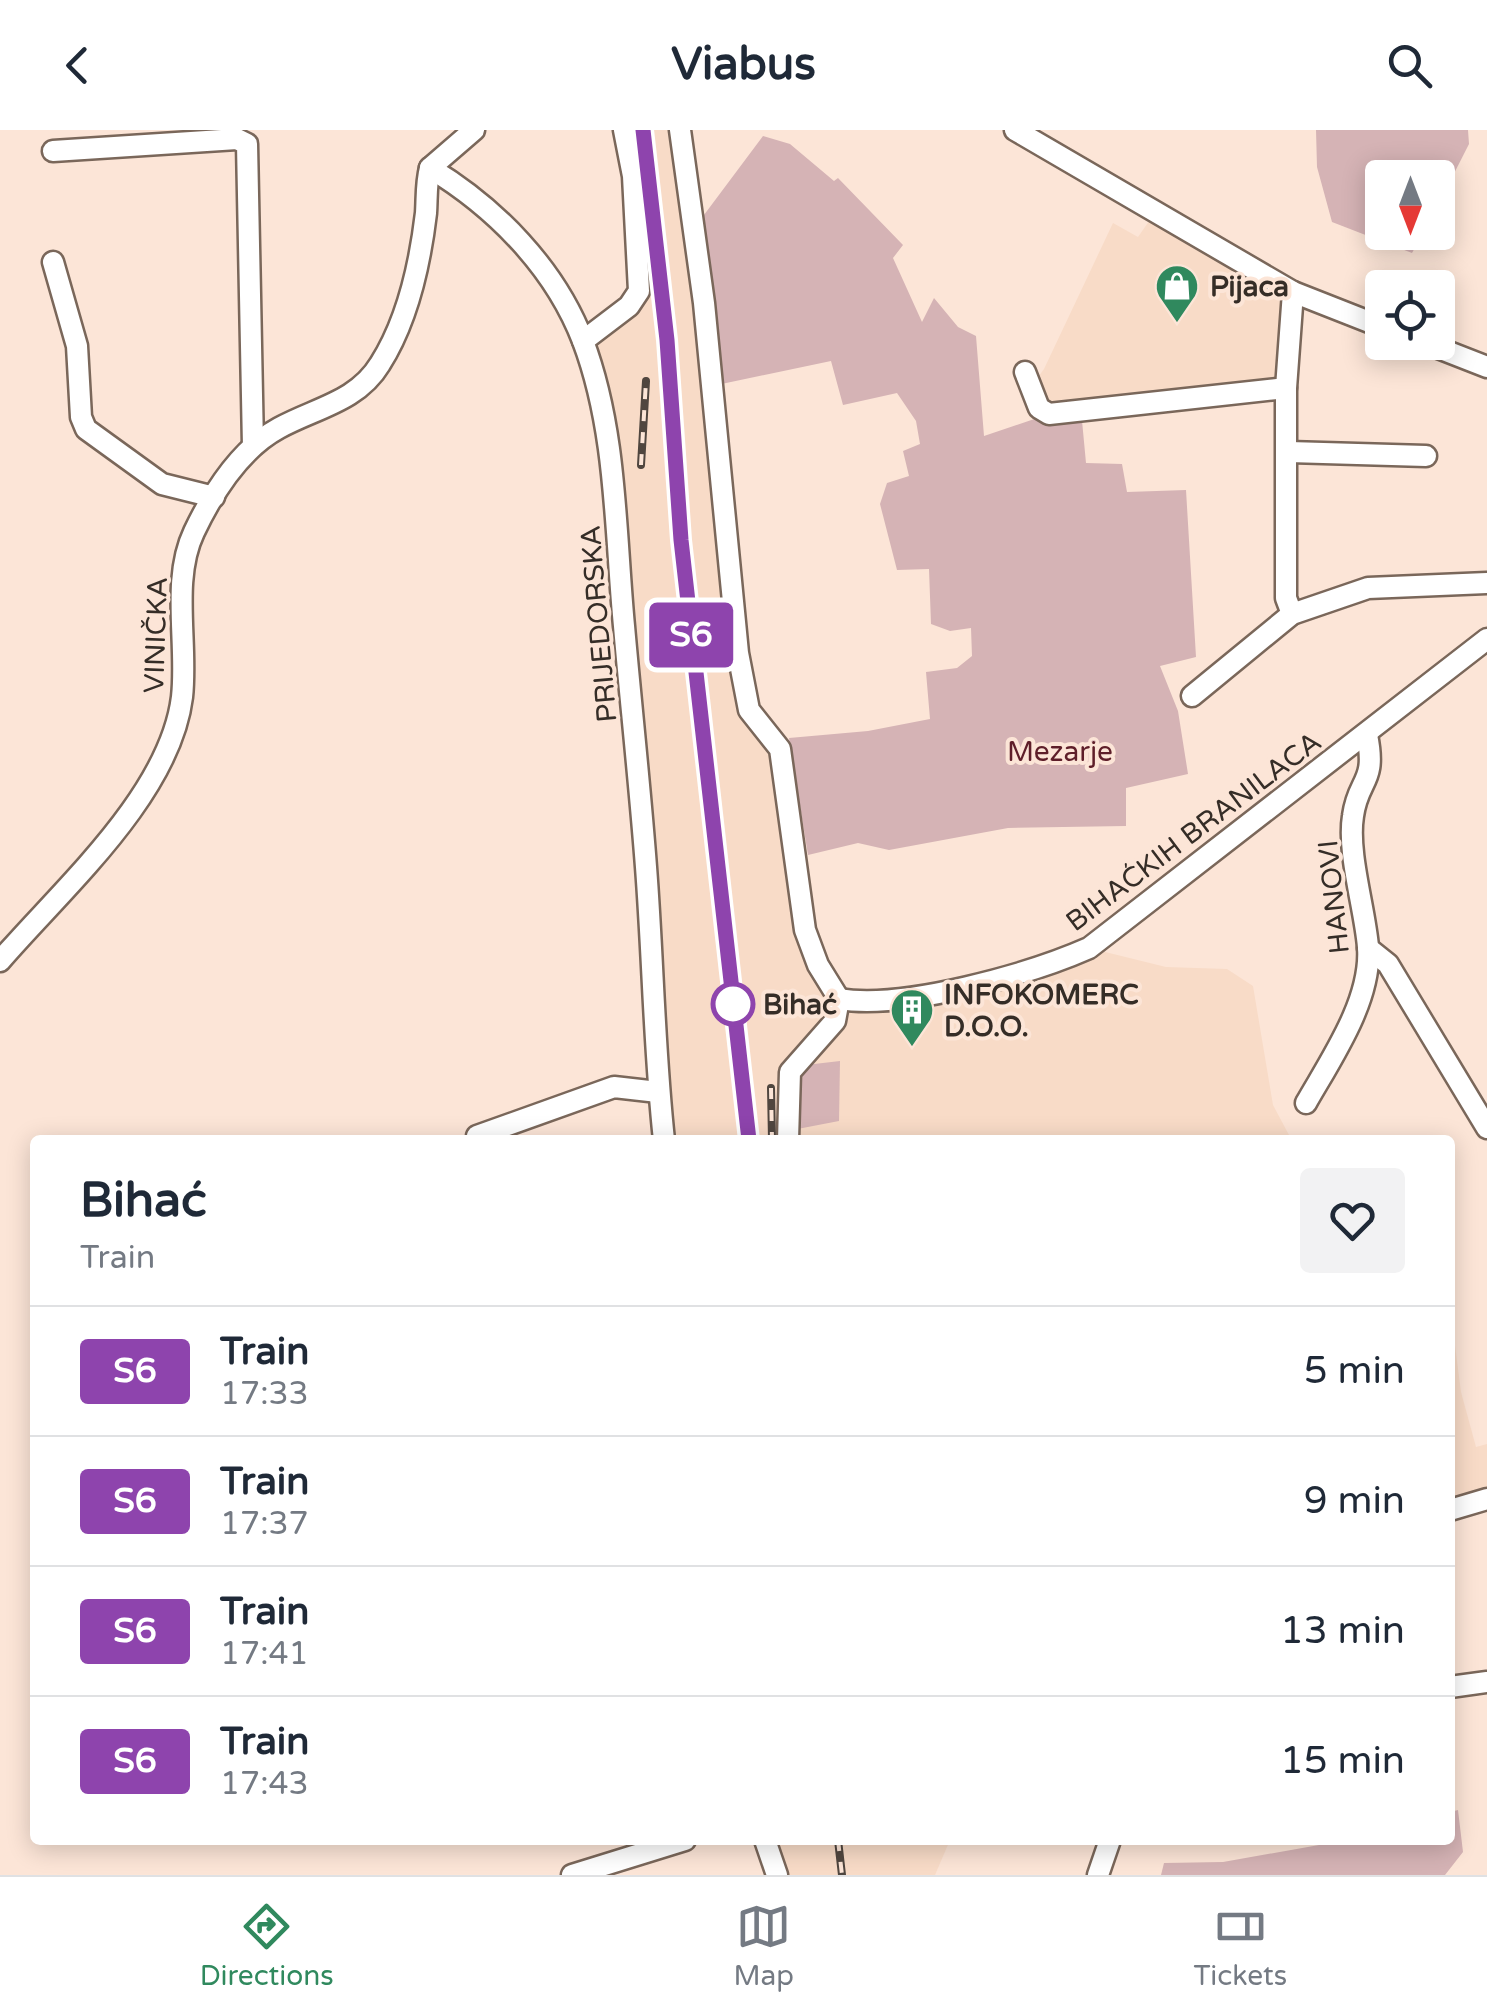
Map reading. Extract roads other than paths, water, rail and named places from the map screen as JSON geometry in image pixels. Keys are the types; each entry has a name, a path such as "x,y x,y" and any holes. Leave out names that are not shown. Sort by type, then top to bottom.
{"street":[{"path":"430,168 474,130"},
{"path":"582,341 629,306 639,291 633,176 624,130"},
{"path":"680,130 704,303 738,653 750,710 780,749 805,930 827,984 839,999 835,1022 790,1072 788,1135"},
{"path":"1014,130 1050,140 1293,292 1365,320"},
{"path":"53,151 236,139 247,144 252,240 253,446"},
{"name":"PRIJEDORSKA","path":"430,168 468,191 499,218 562,299 582,341 599,397 636,719 663,1135"},
{"name":"VINIČKA","path":"0,961 122,824 164,755 182,697 184,566 194,532 214,497 253,446 280,427 336,403 362,386 379,366 412,285 430,168"},
{"path":"53,262 76,346 81,416 86,429 162,484 214,497"},
{"path":"1292,614 1286,598 1286,388 1293,292"},
{"path":"1455,355 1487,367"},
{"path":"1025,372 1039,408 1049,414 1286,388"},
{"path":"1288,452 1426,456"},
{"path":"1192,696 1292,614 1368,588 1399,583 1487,583"},
{"name":"BIHAĆKIH BRANILACA","path":"839,999 896,997 993,982 1089,948 1368,736 1487,640"},
{"name":"HANOVI","path":"1306,1103 1352,1015 1367,974 1368,948 1352,816 1373,764 1368,736"},
{"path":"1368,948 1388,964 1487,1128"},
{"path":"481,1135 614,1087 658,1092"},
{"path":"1455,1509 1487,1500"},
{"path":"1455,1686 1487,1682"},
{"path":"572,1875 669,1845"},
{"path":"767,1845 776,1875"},
{"path":"1098,1875 1108,1845"}],"railway":[{"path":"643,130 667,340 678,510 748,1135"},
{"path":"641,465 646,381"},
{"path":"771,1088 772,1135"},
{"path":"839,1845 842,1875"}],"train":[{"name":"S6","path":"643,130 667,340 681,540 748,1135"}],"place":[{"name":"Pijaca","path":"1177,324"},
{"name":"Bihać","path":"733,1004"},
{"name":"INFOKOMERC D.O.O.","path":"912,1048"}],"park label":[{"name":"Mezarje","path":"1060,751"}]}
